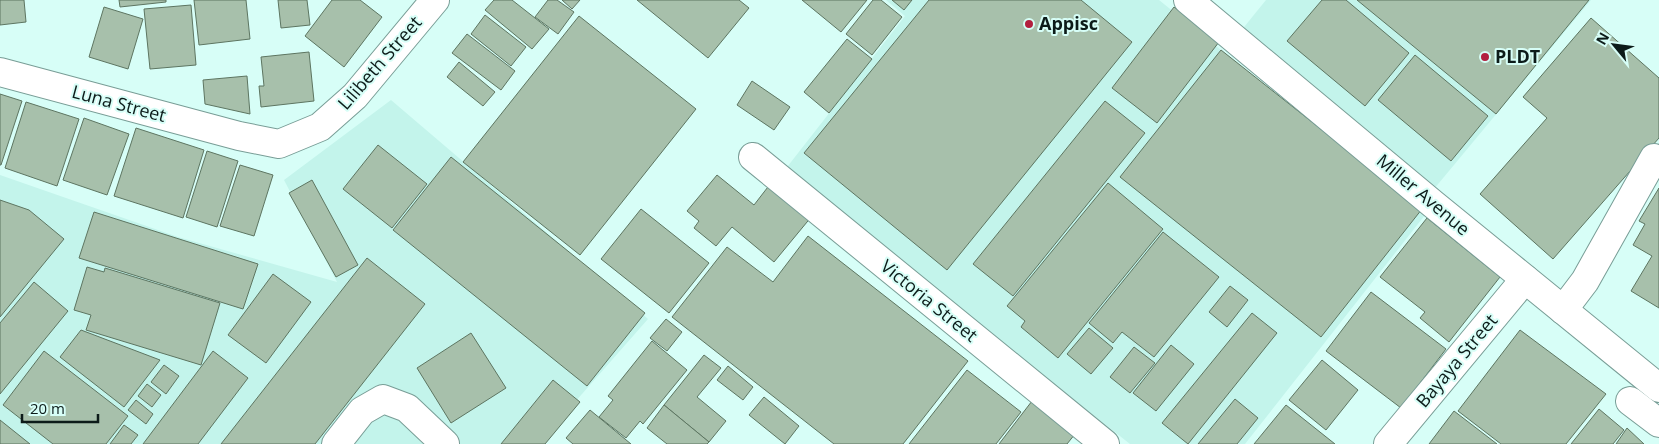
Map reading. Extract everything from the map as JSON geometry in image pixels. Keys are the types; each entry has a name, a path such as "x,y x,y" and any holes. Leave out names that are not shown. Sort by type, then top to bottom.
{"street":[{"name":"Lilibeth Street","path":"239,136 279,144 320,127 354,96 435,0"},
{"name":"Miller Avenue","path":"1188,0 1659,388"},
{"name":"Luna Street","path":"0,72 239,136"},
{"name":"Victoria Street","path":"753,157 1105,444"},
{"path":"1563,310 1585,281 1654,158"},
{"name":"Bayaya Street","path":"1388,444 1525,279"},
{"path":"336,444 362,411 383,399 407,408 445,444"},
{"path":"1630,400 1659,423"}],"shaded area":[{"path":"886,0 1159,0 1425,215 1245,444 1130,444 784,171 905,16"},
{"path":"1266,0 1591,0 1434,189 1236,37"},
{"path":"391,100 648,319 538,444 0,444 0,175 178,237 337,282 284,180"}],"building":[{"path":"0,0 24,0 26,22 0,25"},
{"path":"119,0 166,0 166,2 120,7"},
{"path":"194,0 246,0 250,39 199,45"},
{"path":"278,0 307,0 310,25 281,28"},
{"path":"332,0 360,0 382,17 344,67 305,36"},
{"path":"494,0 512,0 549,29 532,49 485,10"},
{"path":"548,0 557,0 574,12 558,34 535,17"},
{"path":"562,0 580,0 572,9"},
{"path":"637,0 739,0 749,8 708,58"},
{"path":"802,0 867,0 841,32"},
{"path":"873,0 881,0 902,17 872,55 846,34"},
{"path":"892,0 912,0 904,10"},
{"path":"929,0 1081,0 1132,42 947,270 804,153"},
{"path":"1322,0 1346,0 1409,53 1365,106 1287,41"},
{"name":"PLDT","path":"1357,0 1589,0 1496,114"},
{"path":"191,5 196,65 150,69 144,9"},
{"path":"104,7 143,19 128,69 89,57"},
{"path":"1174,7 1219,42 1157,123 1112,88"},
{"path":"485,15 526,47 511,66 471,34"},
{"path":"579,16 696,109 580,255 463,162"},
{"path":"1591,18 1659,78 1659,138 1553,259 1480,194 1547,118 1523,97"},
{"path":"467,34 515,71 501,90 452,53"},
{"path":"847,39 872,59 829,113 804,92"},
{"path":"1221,50 1422,209 1321,337 1120,177"},
{"path":"309,52 314,101 261,107 259,86 264,86 261,57"},
{"path":"1415,55 1488,116 1451,161 1378,100"},
{"path":"459,62 495,92 483,106 447,77"},
{"path":"247,76 250,114 205,104 203,80"},
{"path":"752,81 790,107 774,130 737,105"},
{"path":"0,94 22,101 1,165 0,165"},
{"path":"1105,101 1145,133 1013,296 973,264"},
{"path":"26,102 79,119 57,186 5,168"},
{"path":"84,118 129,134 107,195 63,180"},
{"path":"136,128 204,150 183,218 114,196"},
{"path":"378,145 427,184 392,228 343,189"},
{"path":"207,151 238,161 217,227 186,217"},
{"path":"451,157 645,313 587,386 393,230"},
{"path":"240,165 273,175 254,236 220,226"},
{"path":"717,175 754,205 771,183 812,216 774,262 732,227 716,246 694,228 699,221 687,211"},
{"path":"312,180 358,265 336,277 289,193"},
{"path":"1108,183 1163,229 1058,358 1021,327 1025,321 1007,306"},
{"path":"1659,188 1659,308 1631,291 1652,256 1633,245 1645,224 1639,221"},
{"path":"0,200 29,210 64,239 0,317"},
{"path":"641,209 709,263 669,313 601,259"},
{"path":"94,212 258,264 243,309 79,258"},
{"path":"1427,218 1500,277 1449,342 1420,318 1425,312 1380,277"},
{"path":"1163,232 1219,277 1154,357 1122,332 1113,343 1089,323"},
{"path":"808,236 968,361 903,444 834,444 672,317 727,247 773,282"},
{"path":"367,258 425,304 315,444 221,444"},
{"path":"87,267 104,272 105,268 220,303 201,365 86,330 91,315 74,310"},
{"path":"273,274 311,302 266,363 228,335"},
{"path":"34,282 68,311 0,394 0,323"},
{"path":"1230,286 1248,300 1227,327 1209,312"},
{"path":"1371,292 1446,349 1401,408 1326,351"},
{"path":"1252,313 1277,333 1188,444 1162,423"},
{"path":"666,319 682,332 667,351 650,338"},
{"path":"1089,328 1113,348 1091,374 1067,354"},
{"path":"81,330 160,360 124,407 60,357"},
{"path":"1520,330 1606,394 1566,444 1501,444 1458,411"},
{"path":"471,333 506,388 451,423 417,368"},
{"path":"652,341 687,370 643,424 640,421 626,438 599,417 613,400 608,396"},
{"path":"1171,345 1194,364 1156,411 1133,393"},
{"path":"1134,347 1155,363 1130,393 1110,377"},
{"path":"44,351 128,416 106,444 53,444 3,405"},
{"path":"213,351 248,378 198,444 143,444"},
{"path":"704,355 721,368 697,397 726,421 709,442 664,405"},
{"path":"1322,360 1358,390 1326,430 1289,400"},
{"path":"164,365 179,376 166,394 151,382"},
{"path":"728,366 753,387 743,400 717,380"},
{"path":"967,370 1021,412 996,444 909,444"},
{"path":"553,380 580,402 545,444 501,444"},
{"path":"147,384 161,395 152,407 138,396"},
{"path":"764,397 799,426 785,444 749,415"},
{"path":"1235,399 1258,418 1237,444 1198,444"},
{"path":"136,400 153,414 146,424 128,410"},
{"path":"1032,401 1075,434 1067,444 999,444"},
{"path":"664,405 709,442 707,444 667,444 647,428"},
{"path":"1286,405 1335,444 1254,444"},
{"path":"1599,409 1624,430 1613,444 1571,444"},
{"path":"590,410 631,444 573,444 566,438"},
{"path":"1454,411 1497,444 1429,444"},
{"path":"0,420 30,444 0,444"},
{"path":"124,425 138,435 131,444 110,444"},
{"path":"1627,428 1644,444 1616,444"}],"place":[{"name":"Appisc","path":"1029,24"},
{"name":"PLDT","path":"1485,57"}]}
